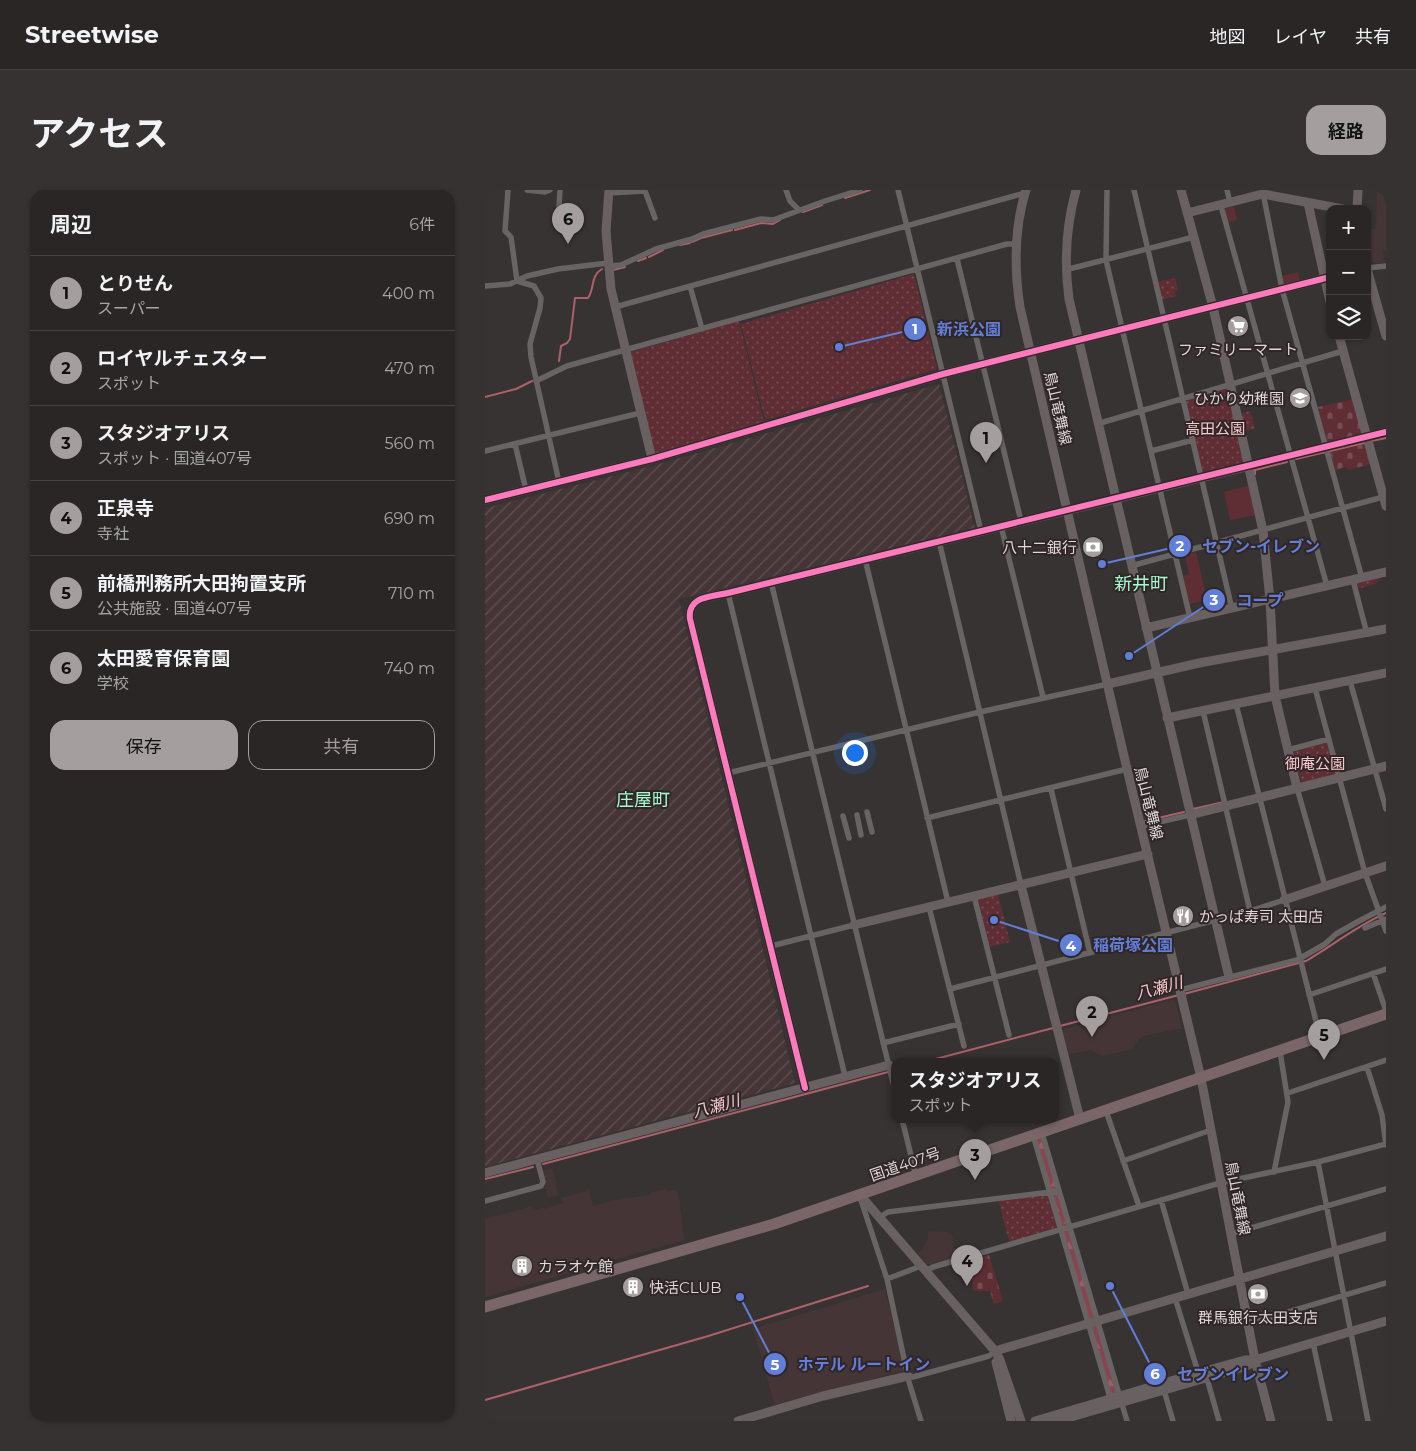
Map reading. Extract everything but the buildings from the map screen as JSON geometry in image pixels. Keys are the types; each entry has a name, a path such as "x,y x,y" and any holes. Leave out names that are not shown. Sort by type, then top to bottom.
{"highway":[{"name":"国道407号","path":"485,1307 774,1224 1280,1051 1386,1012"}],"street":[{"path":"508,190 505,231 511,237 517,282"},
{"path":"527,190 545,192 550,190"},
{"path":"560,190 558,224 567,226"},
{"path":"786,190 790,201 799,210"},
{"path":"485,286 510,284 527,276 558,269 621,265 656,249 703,234 761,219 773,220 860,190"},
{"path":"898,190 981,531"},
{"path":"1076,190 1071,208 1065,253 1069,299 1189,815 1229,976"},
{"path":"1107,190 1106,260 1190,618"},
{"path":"1133,190 1232,609"},
{"path":"1181,190 1213,307 1263,531 1270,600 1275,696 1297,788 1325,886"},
{"path":"1227,190 1226,204 1247,298 1327,586"},
{"path":"1357,205 1358,190"},
{"path":"652,459 611,289 606,231 609,192 645,191 655,218"},
{"path":"615,307 1025,192"},
{"name":"鳥山竜舞線","path":"1025,192 1017,244 1016,282 1020,307 1201,1078 1255,1360 1271,1421"},
{"path":"1187,214 1263,192 1326,206"},
{"path":"1263,192 1283,289 1343,508 1367,634"},
{"path":"1308,203 1326,274"},
{"path":"1065,270 1194,237"},
{"path":"536,381 567,366 1007,244 1017,244"},
{"path":"957,259 1021,521"},
{"path":"1371,268 1386,266"},
{"path":"485,500 652,459 943,374 1326,278"},
{"path":"517,282 534,286 541,298 530,344 531,357 559,482"},
{"path":"1371,282 1386,336"},
{"path":"690,286 702,328"},
{"path":"1131,566 1343,508 1385,502 1340,340"},
{"path":"1097,424 1343,351"},
{"path":"485,451 640,413"},
{"path":"805,1088 689,612 693,603 698,600 1290,457 1386,432"},
{"path":"1151,451 1193,440"},
{"path":"515,444 526,490"},
{"path":"1001,526 1043,697"},
{"path":"939,541 1021,885 1080,1119"},
{"path":"865,559 948,902"},
{"path":"1146,628 1386,572"},
{"path":"771,582 891,1076"},
{"path":"728,593 845,1076"},
{"path":"729,773 1043,697 1108,684 1199,662 1386,630"},
{"path":"1167,718 1386,674"},
{"path":"1350,681 1386,809"},
{"path":"1315,688 1365,873 1386,931"},
{"path":"1236,704 1320,1037"},
{"path":"1203,711 1250,911"},
{"path":"1288,750 1329,740"},
{"path":"1141,826 1386,766"},
{"path":"927,818 1127,769"},
{"path":"1051,789 1091,953"},
{"path":"867,812 872,832"},
{"path":"857,815 861,835"},
{"path":"843,816 849,838"},
{"path":"771,946 1148,854"},
{"path":"950,989 1250,911 1386,866"},
{"path":"974,896 1009,1035"},
{"path":"929,907 964,1046"},
{"path":"1365,928 1381,916 1386,907"},
{"path":"1180,992 1229,976 1301,958 1325,944 1336,934 1381,916"},
{"path":"1309,995 1386,969"},
{"path":"1373,973 1386,1012"},
{"path":"883,1043 959,1024"},
{"path":"1274,1172 1288,1102 1280,1051"},
{"path":"1288,1094 1386,1060"},
{"path":"887,1279 1070,1228 1220,1183 1318,1162 1386,1144 1382,1115 1367,1067"},
{"path":"485,1173 845,1076 889,1069"},
{"path":"1106,1111 1139,1206"},
{"path":"903,1123 916,1176"},
{"path":"1123,1161 1211,1130"},
{"path":"1037,1134 1059,1191 1099,1321 1116,1400"},
{"path":"1037,1134 1050,1192 1089,1324 1116,1400 1127,1421"},
{"path":"485,1201 541,1186 543,1182 537,1159"},
{"path":"1318,1162 1368,1421"},
{"path":"1230,1234 1386,1189"},
{"path":"866,1220 871,1215 879,1216 888,1212 1059,1191"},
{"path":"860,1195 995,1351 1000,1360 1021,1421"},
{"path":"860,1195 866,1220 887,1279 908,1376 921,1421"},
{"path":"1161,1200 1188,1294"},
{"path":"738,1421 823,1396 908,1376 913,1377 989,1356 995,1351 1386,1236"},
{"path":"1248,1324 1386,1283"},
{"path":"1175,1298 1219,1421"},
{"path":"1057,1421 1116,1400 1202,1375 1245,1360 1255,1360 1386,1322"},
{"path":"1313,1343 1330,1421"},
{"path":"995,1351 1011,1421"},
{"path":"1163,1387 1173,1421"},
{"path":"1035,1421 1071,1416"}],"shaded area":[{"path":"1377,190 1386,190 1386,250 1383,250 1384,263 1373,263 1371,229 1376,229"},
{"path":"939,384 975,528 679,599 795,1083 485,1167 485,508 652,466"},
{"path":"1175,999 1182,1028 1144,1036 1138,1040 1133,1049 1102,1056 1091,1050 1066,1055 1060,1030"},
{"path":"553,1168 558,1195 548,1198 541,1171"},
{"path":"667,1189 667,1191 676,1190 679,1196 684,1240 485,1297 485,1219 532,1206 533,1211 544,1207 545,1209 563,1203 561,1198 589,1191 593,1206 628,1197 651,1195 651,1192"},
{"path":"928,1231 946,1232 952,1235 956,1258 927,1265 917,1253 920,1252 928,1239"},
{"path":"885,1289 905,1370 775,1406 753,1329"}],"green space":[{"path":"1234,206 1237,220 1228,222 1226,208"},
{"path":"1298,272 1300,283 1283,285 1282,276"},
{"path":"914,274 937,369 765,420 741,324"},
{"path":"1175,278 1178,290 1175,291 1176,296 1162,300 1157,282"},
{"path":"739,321 764,423 654,454 631,352"},
{"name":"高田公園","path":"1226,389 1229,390 1245,461 1244,464 1205,474 1186,402 1187,400"},
{"path":"1353,399 1362,433 1360,436 1330,444 1327,442 1318,407"},
{"path":"1250,411 1255,428 1247,431 1244,429 1240,414"},
{"path":"1365,444 1371,464 1348,470 1346,467 1335,470 1330,452"},
{"path":"1251,485 1257,515 1230,520 1224,492"},
{"path":"1196,552 1207,600 1189,604 1182,576 1189,574 1185,555"},
{"path":"1381,577 1375,584 1357,589 1357,583"},
{"name":"御庵公園","path":"1327,744 1335,774 1302,784 1294,752"},
{"path":"998,894 1010,942 989,947 978,899"},
{"path":"1042,1133 1120,1395 1110,1398 1033,1135"},
{"path":"1050,1192 1061,1229 1010,1245 998,1199"},
{"path":"989,1255 1003,1301 994,1304 990,1291 974,1291 969,1265 963,1265 962,1262"}],"waterway":[{"path":"845,198 870,190"},
{"path":"803,212 822,205"},
{"path":"735,230 761,223 773,224 780,220"},
{"path":"692,242 732,230"},
{"path":"680,245 690,243"},
{"path":"649,257 663,250"},
{"path":"638,261 646,258"},
{"path":"613,270 625,267"},
{"path":"559,361 561,346 570,339 575,298 588,298 594,279 602,269"},
{"path":"485,397 516,389 532,381"},
{"path":"1371,441 1386,438"},
{"path":"1296,459 1364,443"},
{"path":"1255,474 1255,470 1287,462"},
{"path":"1193,809 1224,802"},
{"path":"1145,821 1184,812"},
{"name":"八瀬川","path":"1184,994 1306,961 1386,913"},
{"name":"八瀬川","path":"1060,1026 1179,995"},
{"name":"八瀬川","path":"939,1058 1053,1028"},
{"name":"八瀬川","path":"543,1164 888,1072"},
{"name":"八瀬川","path":"485,1179 533,1167"},
{"path":"485,1400 705,1337 868,1286"}],"cycle path":[{"path":"485,500 652,459 943,374 1326,278"},
{"path":"805,1088 690,619 692,606 696,602 708,597 1386,432"}],"place":[{"name":"太田愛育保育園","path":"568,244"},
{"name":"ファミリーマート","path":"1238,326"},
{"name":"新浜公園","path":"839,347"},
{"name":"ひかり幼稚園","path":"1300,398"},
{"name":"とりせん","path":"986,463"},
{"name":"八十二銀行","path":"1093,547"},
{"name":"セブン-イレブン","path":"1102,564"},
{"name":"コープ","path":"1129,656"},
{"name":"かっぱ寿司 太田店","path":"1183,916"},
{"name":"稲荷塚公園","path":"994,920"},
{"name":"ロイヤルチェスター","path":"1092,1037"},
{"name":"前橋刑務所大田拘置支所","path":"1324,1060"},
{"name":"スタジオアリス","path":"975,1180"},
{"name":"カラオケ館","path":"522,1266"},
{"name":"正泉寺","path":"967,1286"},
{"name":"セブンイレブン","path":"1110,1286"},
{"name":"快活CLUB","path":"633,1287"},
{"name":"群馬銀行太田支店","path":"1258,1294"},
{"name":"ホテル ルートイン","path":"740,1297"}],"district":[{"name":"新井町","path":"1141,584"},
{"name":"庄屋町","path":"643,800"}]}
